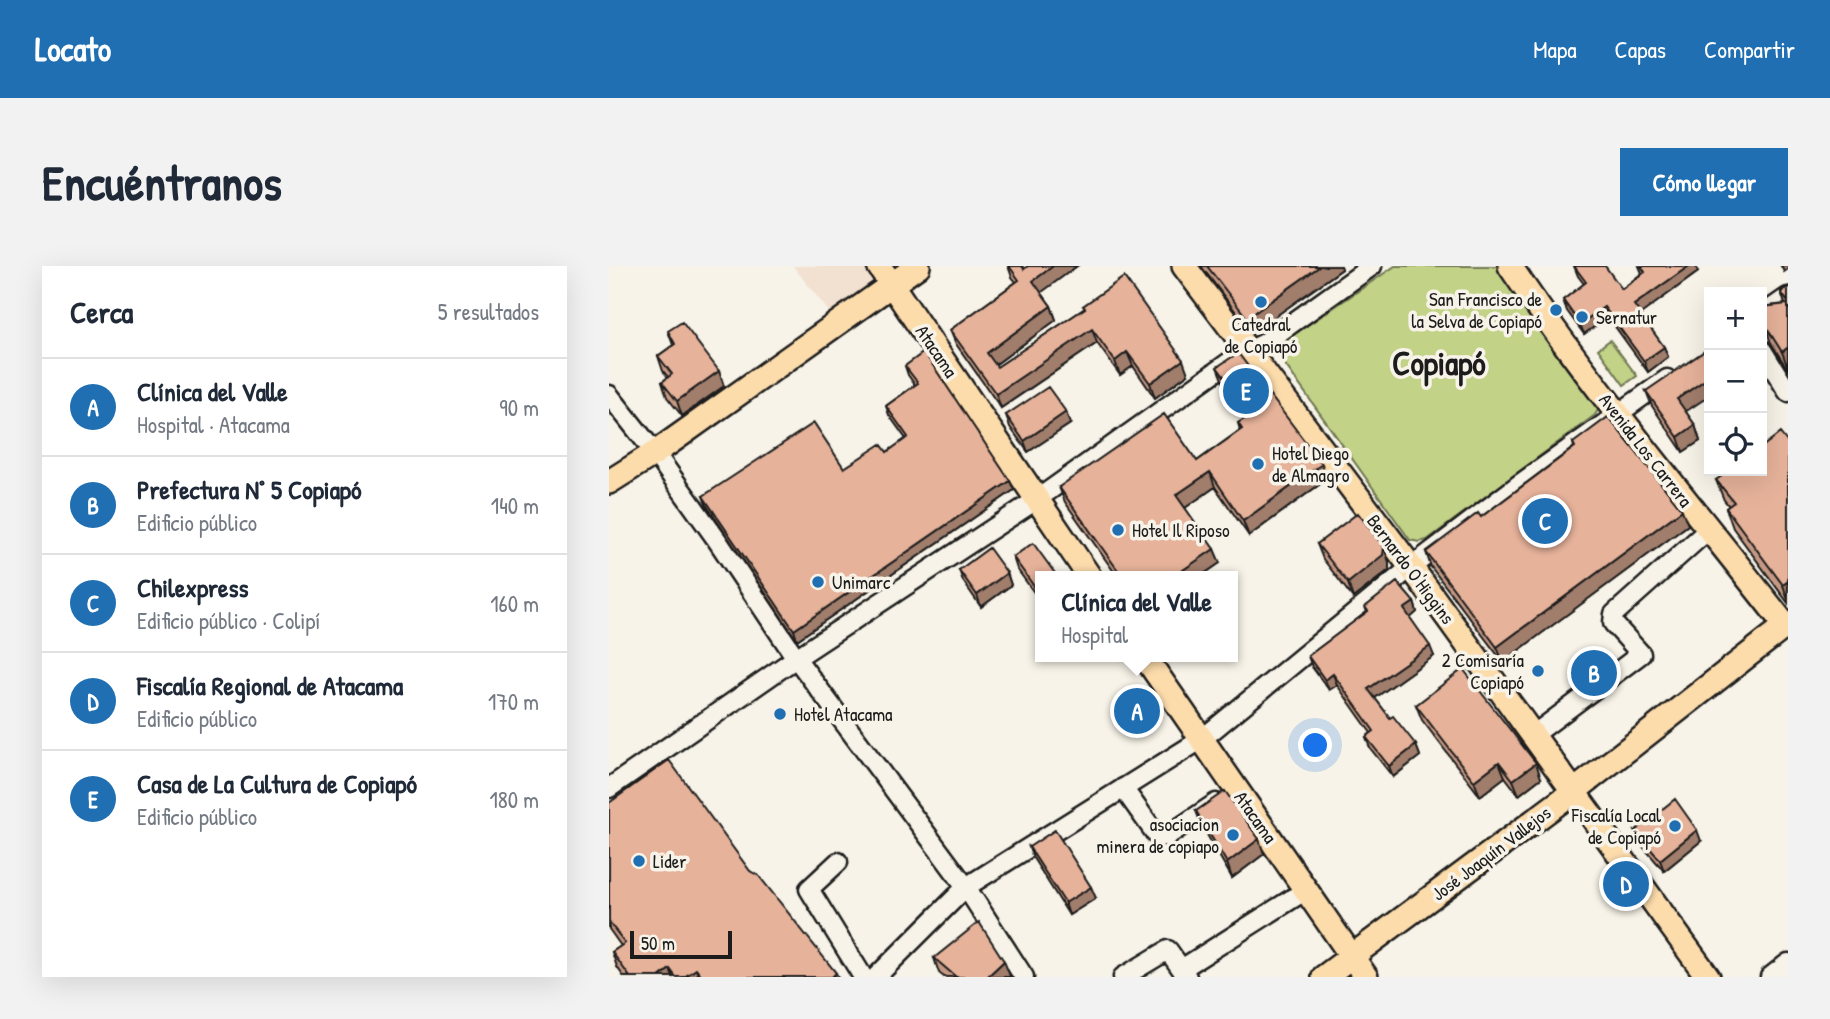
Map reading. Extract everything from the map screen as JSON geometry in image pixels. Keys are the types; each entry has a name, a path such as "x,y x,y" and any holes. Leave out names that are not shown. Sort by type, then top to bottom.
{"main road":[{"path":"609,482 655,453 886,275 918,266"},
{"name":"Bernardo O'Higgins","path":"1184,266 1411,567 1708,977"},
{"name":"Avenida Los Carrera","path":"1510,266 1617,413 1787,626"},
{"name":"Atacama","path":"886,275 1086,571"},
{"name":"José Joaquín Vallejos","path":"1324,977 1573,792 1787,626"},
{"name":"Atacama","path":"1148,662 1366,977"}],"street":[{"path":"609,788 796,658 1036,500 1239,355 1263,344 1372,266"},
{"path":"1767,312 1788,298"},
{"path":"1767,358 1788,392"},
{"path":"876,977 966,887 1202,739 1411,567 1521,483 1686,366"},
{"path":"609,395 655,453 796,658 966,887 1024,977"},
{"path":"1532,736 1641,654 1613,623 1614,614 1708,530"},
{"path":"1123,788 1158,837 1167,836 1236,789"},
{"path":"838,862 809,889 863,977"},
{"path":"1123,977 1168,950 1185,973 1306,890"},
{"path":"1770,977 1788,963"}],"shaded area":[{"path":"793,266 870,266 874,280 830,313"}],"green space":[{"path":"1395,266 1499,266 1601,405 1595,415 1427,540 1419,542 1410,540 1279,356 1278,349 1283,342"},
{"path":"1610,340 1637,376 1624,385 1598,349"}],"building":[{"path":"1009,266 1022,266 1024,269 1028,266 1053,266 1033,281 1051,306 987,353 997,367 1085,308 1083,306 1124,277 1183,360 1150,383 1127,352 1115,361 1092,329 996,394 950,330 1019,280"},
{"path":"1207,266 1320,266 1247,318"},
{"path":"1574,266 1605,266 1622,289 1645,272 1641,266 1689,266 1634,305 1664,347 1644,361 1604,307 1580,324 1563,300 1586,282"},
{"path":"1788,287 1788,302 1781,292"},
{"path":"1788,304 1788,349 1782,352 1767,328 1767,306"},
{"path":"682,322 719,371 677,401 662,382 672,374 658,356 675,344 668,331"},
{"path":"1704,351 1704,380 1677,399 1695,425 1678,437 1646,391"},
{"name":"Unimarc","path":"924,352 1010,481 794,630 703,496 814,423 844,468 881,444 887,452 908,437 886,406 918,383 905,366"},
{"path":"1238,353 1322,464 1243,521 1210,472 1176,495 1214,549 1181,571 1118,571 1059,487 1164,414 1197,461 1242,429 1238,423 1252,414 1217,367"},
{"path":"1048,387 1066,412 1024,441 1006,415"},
{"path":"1608,417 1682,510 1497,647 1426,552 1478,513 1481,517 1575,447 1573,443"},
{"path":"1780,433 1788,443 1788,581 1783,585 1726,508 1734,502 1716,480 1722,476 1767,476 1767,443"},
{"path":"1358,513 1384,547 1383,555 1348,583 1317,544"},
{"path":"1033,543 1053,571 1035,571 1035,588 1013,557"},
{"path":"989,548 1007,573 977,595 959,570"},
{"path":"1397,582 1414,602 1404,609 1430,646 1368,689 1390,718 1393,716 1416,745 1389,766 1366,737 1374,731 1333,674 1325,680 1308,656 1368,611 1365,607"},
{"path":"1463,669 1536,763 1513,780 1499,762 1474,781 1416,705"},
{"path":"669,760 750,871 759,876 836,973 832,977 702,977 696,969 684,977 676,977 670,969 659,977 630,977 612,952 625,943 609,922 609,803"},
{"name":"asociacion minera de copiapo","path":"1225,791 1259,839 1227,863 1196,811"},
{"name":"Fiscalía Local de Copiapó","path":"1675,799 1697,830 1660,860 1635,831"},
{"path":"1055,830 1091,887 1065,903 1029,847"},
{"path":"979,922 1004,961 987,977 956,977 934,958"}],"place":[{"name":"Catedral de Copiapó","path":"1261,302"},
{"name":"San Francisco de la Selva de Copiapó","path":"1556,310"},
{"name":"Sernatur","path":"1582,317"},
{"name":"Casa de La Cultura de Copiapó","path":"1246,391"},
{"name":"Hotel Diego de Almagro","path":"1258,464"},
{"name":"Chilexpress","path":"1545,521"},
{"name":"Hotel Il Riposo","path":"1118,530"},
{"name":"Unimarc","path":"818,582"},
{"name":"2 Comisaría Copiapó","path":"1538,671"},
{"name":"Prefectura N° 5 Copiapó","path":"1594,673"},
{"name":"Clínica del Valle","path":"1137,711"},
{"name":"Hotel Atacama","path":"780,714"},
{"name":"Fiscalía Local de Copiapó","path":"1675,826"},
{"name":"asociacion minera de copiapo","path":"1233,835"},
{"name":"Lider","path":"639,861"},
{"name":"Fiscalía Regional de Atacama","path":"1626,884"}],"district":[{"name":"Copiapó","path":"1439,363"}]}
